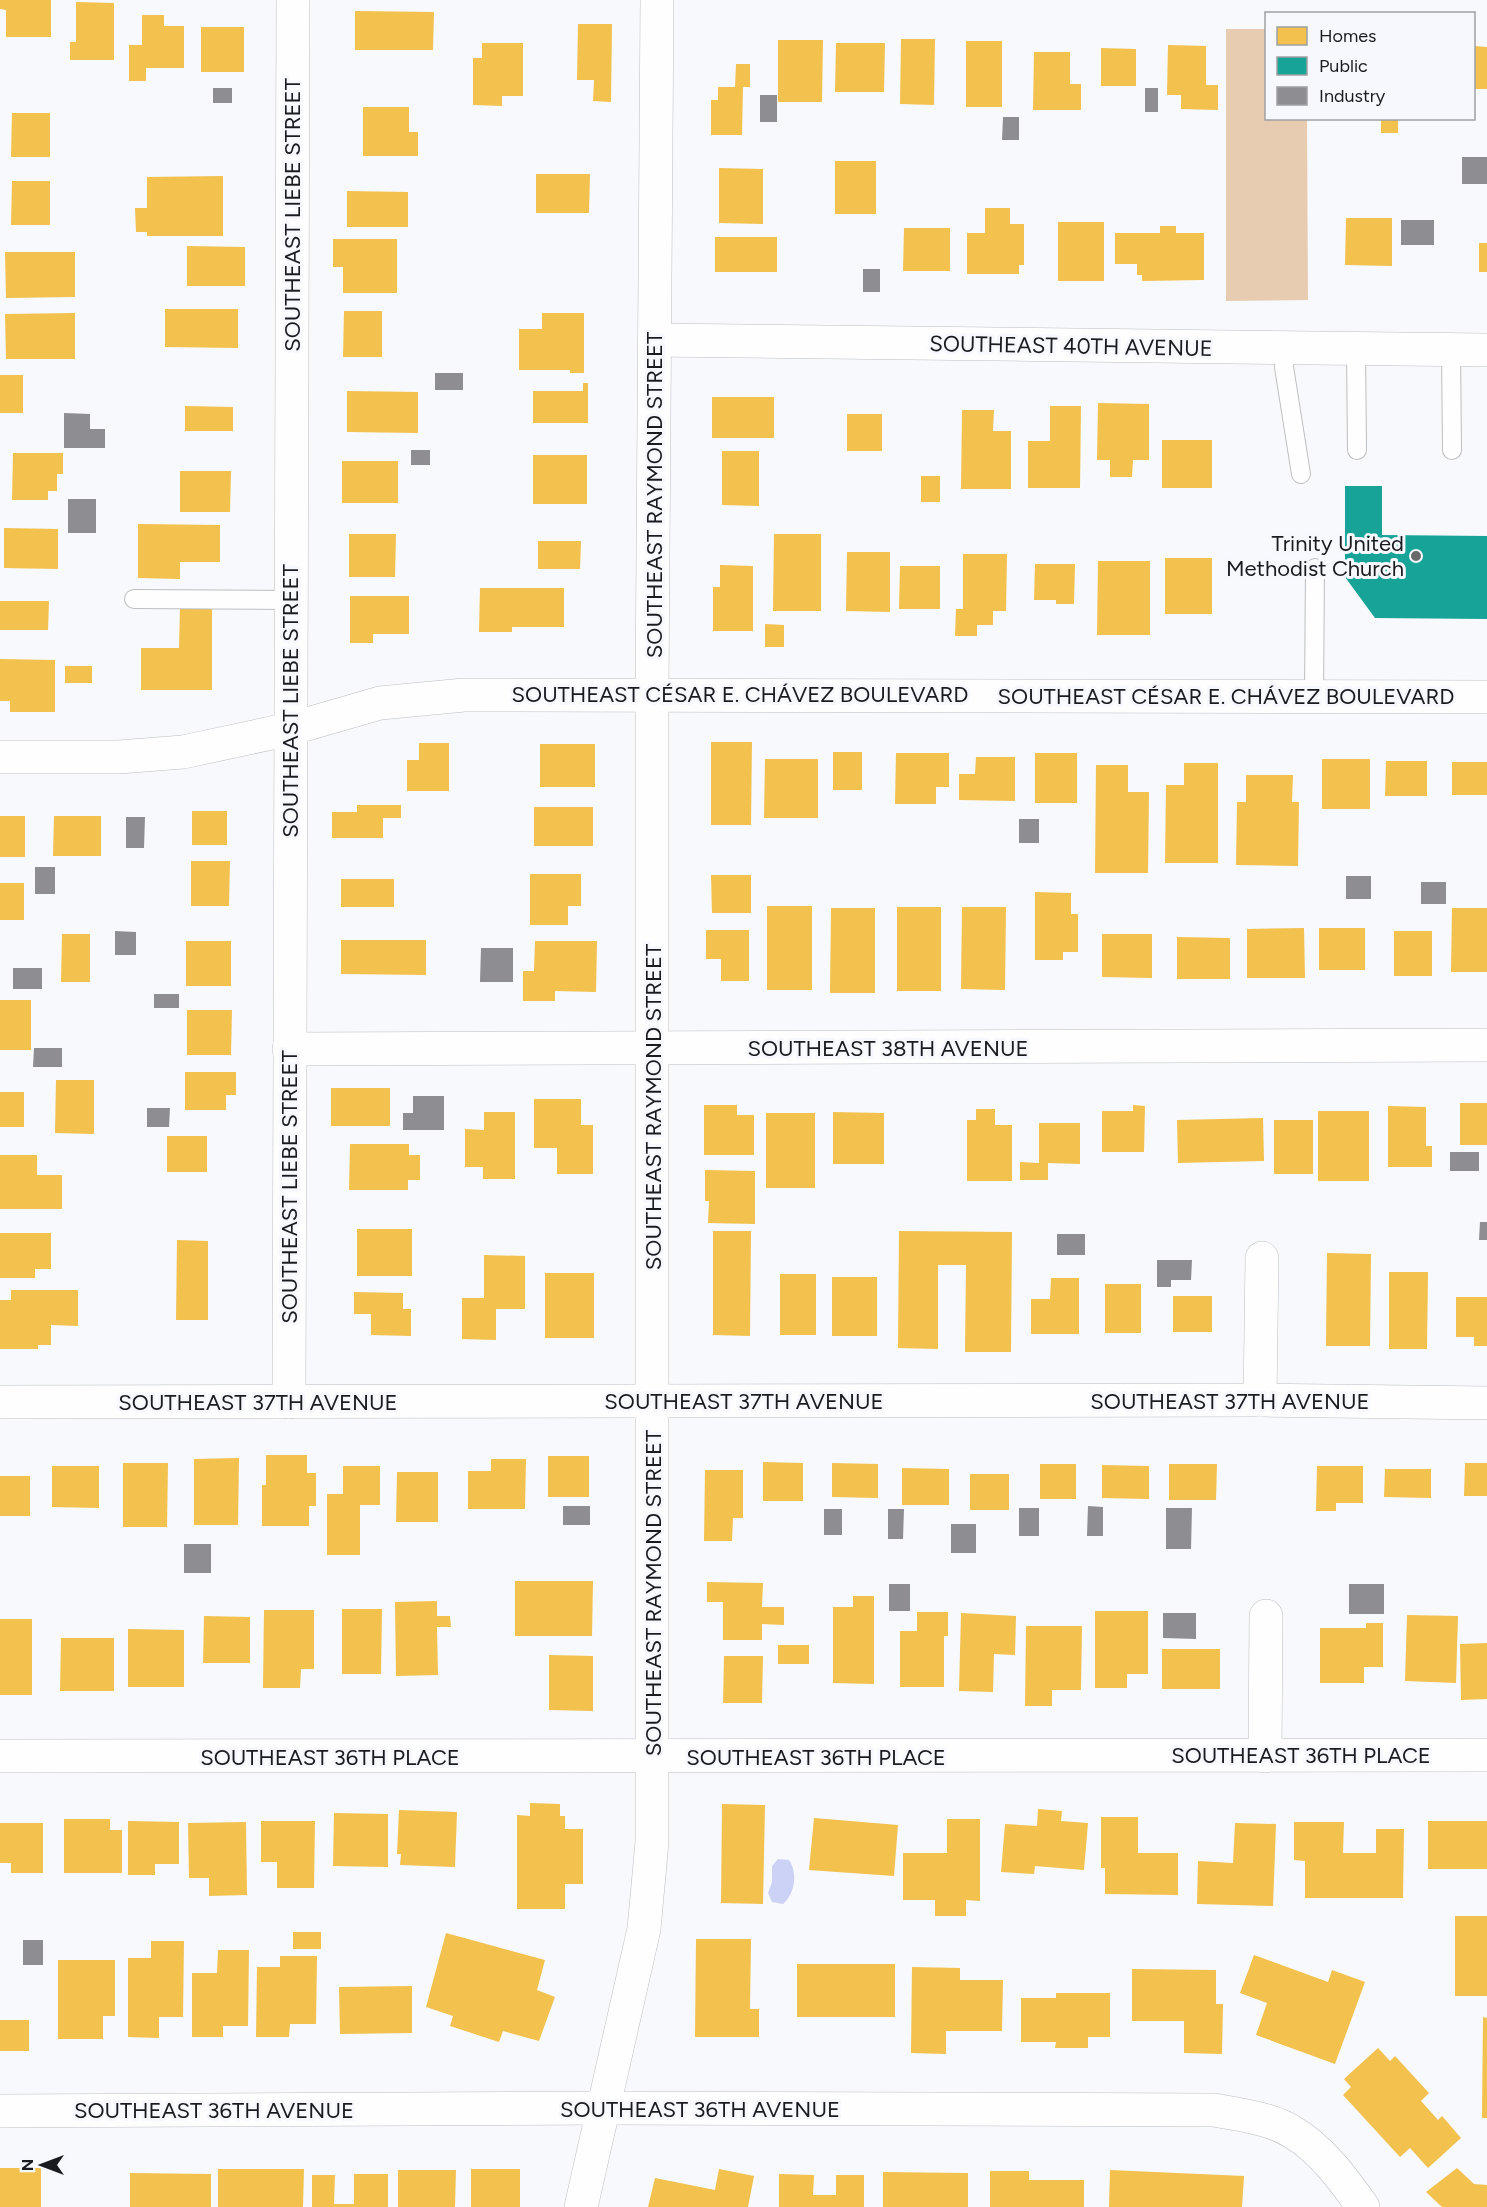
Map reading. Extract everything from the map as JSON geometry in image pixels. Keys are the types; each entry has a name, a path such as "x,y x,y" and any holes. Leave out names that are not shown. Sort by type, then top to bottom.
{"street":[{"name":"SOUTHEAST LIEBE STREET","path":"289,1402 293,0"},
{"name":"SOUTHEAST RAYMOND STREET","path":"581,2207 644,1929 652,1842 654,1757 652,693 657,0"},
{"name":"SOUTHEAST 40TH AVENUE","path":"655,340 1285,350 1487,350"},
{"name":"SOUTHEAST CÉSAR E. CHÁVEZ BOULEVARD","path":"0,758 150,756 222,745 290,729 380,703 464,695 652,693 1487,697"},
{"name":"SOUTHEAST 38TH AVENUE","path":"289,1049 1487,1045"},
{"path":"1260,1401 1262,1258"},
{"name":"SOUTHEAST 37TH AVENUE","path":"0,1402 1260,1401 1487,1403"},
{"path":"1265,1756 1266,1616"},
{"name":"SOUTHEAST 36TH PLACE","path":"0,1756 1487,1755"},
{"name":"SOUTHEAST 36TH AVENUE","path":"0,2111 604,2108 1214,2110 1264,2121 1294,2132 1323,2157 1363,2207"}],"lane":[{"path":"1285,350 1284,367 1301,474"},
{"path":"1356,350 1357,450"},
{"path":"1451,350 1452,450"},
{"path":"1314,695 1316,568"},
{"path":"134,599 290,600"}],"shaded area":[{"path":"1226,29 1265,29 1265,120 1307,120 1308,300 1226,301"}],"water":[{"path":"778,1859 789,1860 794,1871 793,1889 783,1904 772,1902 768,1893 772,1882 772,1866"}],"building: Homes":[{"path":"0,0 51,0 51,37 6,37 6,10 0,9"},
{"path":"76,2 114,3 114,60 70,60 70,42 76,42"},
{"path":"355,11 434,12 433,50 355,50"},
{"path":"142,15 164,15 164,26 184,26 184,68 146,68 146,81 129,81 129,45 142,45"},
{"path":"578,24 612,24 611,102 593,101 594,80 577,80"},
{"path":"201,27 244,27 244,72 201,72"},
{"path":"901,39 935,39 934,105 900,104"},
{"path":"778,40 823,40 822,102 778,102"},
{"path":"966,41 1002,41 1002,107 966,107"},
{"path":"482,43 523,43 523,96 502,96 502,106 473,105 473,58 482,58"},
{"path":"836,43 885,43 884,92 835,92"},
{"path":"1168,45 1206,46 1206,85 1218,85 1218,110 1181,109 1181,95 1167,95"},
{"path":"1475,46 1487,47 1487,89 1475,89"},
{"path":"1101,48 1136,49 1136,86 1101,86"},
{"path":"1034,52 1070,52 1070,84 1081,84 1081,110 1033,110"},
{"path":"736,64 750,64 750,87 743,87 742,135 711,135 711,100 718,100 718,87 735,87"},
{"path":"363,107 409,107 409,132 418,132 418,156 363,156"},
{"path":"12,113 50,113 50,157 11,157"},
{"path":"1381,120 1398,120 1398,133 1381,133"},
{"path":"835,161 876,161 876,214 835,214"},
{"path":"719,168 763,169 763,224 719,223"},
{"path":"536,174 590,174 589,213 536,213"},
{"path":"223,176 223,236 147,236 147,232 136,232 135,208 147,208 147,177"},
{"path":"12,181 50,181 50,225 11,225"},
{"path":"347,191 408,192 408,227 347,227"},
{"path":"985,208 1010,208 1010,224 1024,224 1024,265 1019,265 1019,274 967,274 967,233 985,233"},
{"path":"1346,218 1392,218 1392,266 1345,265"},
{"path":"1058,222 1104,222 1104,281 1058,281"},
{"path":"1160,226 1176,226 1176,233 1204,233 1204,280 1142,281 1142,275 1137,275 1137,264 1115,264 1115,233 1160,233"},
{"path":"904,228 950,228 950,271 903,271"},
{"path":"715,237 777,237 777,272 715,272"},
{"path":"333,239 397,239 397,293 343,293 343,267 333,267"},
{"path":"1479,243 1487,243 1487,272 1479,272"},
{"path":"187,246 245,247 245,286 187,286"},
{"path":"5,252 75,252 75,297 6,298"},
{"path":"165,309 238,309 238,348 165,347"},
{"path":"344,311 382,311 382,357 343,357"},
{"path":"75,313 75,359 6,359 5,314"},
{"path":"542,313 584,313 584,373 570,373 570,370 519,370 519,329 542,329"},
{"path":"0,375 23,375 23,413 0,413"},
{"path":"583,383 588,383 588,423 533,423 533,391 583,391"},
{"path":"347,391 418,392 418,433 347,432"},
{"path":"712,397 774,397 774,438 712,438"},
{"path":"1098,403 1149,404 1149,460 1133,460 1132,477 1110,477 1110,460 1097,460"},
{"path":"185,406 233,407 233,431 185,431"},
{"path":"1050,406 1081,406 1080,488 1028,488 1028,441 1050,441"},
{"path":"962,410 994,410 993,431 1011,431 1011,489 961,489"},
{"path":"847,414 882,414 882,451 847,451"},
{"path":"1162,440 1212,440 1212,488 1162,488"},
{"path":"722,451 759,451 759,506 722,505"},
{"path":"13,453 63,453 63,474 57,474 57,491 48,491 48,500 12,500"},
{"path":"533,455 587,455 587,504 533,504"},
{"path":"342,461 398,461 398,503 342,503"},
{"path":"180,471 231,471 230,512 180,512"},
{"path":"921,476 940,476 940,502 921,502"},
{"path":"138,524 220,525 220,562 180,562 180,579 138,578"},
{"path":"4,528 58,529 58,569 4,568"},
{"path":"349,534 396,534 395,577 349,577"},
{"path":"774,534 821,534 821,611 773,611"},
{"path":"538,541 581,541 580,569 538,569"},
{"path":"847,552 890,552 890,612 846,611"},
{"path":"963,554 1007,554 1006,611 993,611 993,625 977,625 977,636 955,636 956,609 963,609"},
{"path":"1165,558 1212,558 1212,614 1165,614"},
{"path":"1098,561 1150,561 1150,635 1097,635"},
{"path":"1035,564 1075,564 1074,604 1056,604 1056,600 1034,600"},
{"path":"720,565 753,566 753,631 713,631 713,587 720,587"},
{"path":"900,566 940,566 940,609 899,609"},
{"path":"480,588 564,588 564,627 512,627 512,632 479,632"},
{"path":"350,596 409,596 409,634 373,634 373,643 350,643"},
{"path":"0,601 49,601 48,630 0,630"},
{"path":"180,607 212,607 212,690 141,690 141,648 179,648"},
{"path":"765,624 784,625 784,647 765,647"},
{"path":"0,659 55,660 55,712 10,712 10,701 0,701"},
{"path":"65,666 92,666 92,683 65,683"},
{"path":"711,742 752,742 751,825 711,825"},
{"path":"419,743 449,743 449,791 407,791 407,760 419,760"},
{"path":"540,744 595,744 595,787 540,787"},
{"path":"833,752 862,752 862,790 833,790"},
{"path":"896,753 949,753 949,787 936,787 936,804 895,804"},
{"path":"1035,753 1077,753 1077,803 1035,803"},
{"path":"976,757 1015,757 1015,801 959,800 959,774 975,774"},
{"path":"765,759 818,759 818,818 764,818"},
{"path":"1322,759 1370,759 1370,809 1322,809"},
{"path":"1386,761 1427,761 1427,796 1385,796"},
{"path":"1452,762 1487,762 1487,795 1452,795"},
{"path":"1184,763 1218,763 1218,863 1165,863 1166,785 1184,785"},
{"path":"1096,765 1128,765 1128,792 1149,792 1148,873 1095,873"},
{"path":"1246,775 1293,775 1292,802 1299,802 1298,866 1236,865 1237,802 1246,802"},
{"path":"357,805 401,805 401,818 383,818 383,838 332,838 332,812 357,812"},
{"path":"534,807 593,807 593,846 534,846"},
{"path":"192,811 227,811 227,845 192,845"},
{"path":"0,816 25,816 25,857 0,857"},
{"path":"54,816 101,816 101,856 53,856"},
{"path":"191,861 230,861 229,906 191,906"},
{"path":"530,874 581,874 581,906 568,906 568,925 530,925"},
{"path":"711,875 751,875 751,913 712,913"},
{"path":"341,879 394,879 394,907 341,907"},
{"path":"0,883 24,883 24,920 0,920"},
{"path":"1035,892 1071,893 1071,914 1078,914 1078,952 1063,952 1063,960 1035,960"},
{"path":"767,906 812,906 812,990 767,990"},
{"path":"897,907 941,907 941,991 897,991"},
{"path":"962,907 1006,907 1005,990 961,989"},
{"path":"831,908 875,908 875,993 830,993"},
{"path":"1452,908 1487,908 1487,972 1451,972"},
{"path":"1304,928 1305,978 1247,978 1247,929"},
{"path":"1319,928 1365,928 1365,970 1319,970"},
{"path":"706,930 749,930 749,981 721,981 721,959 706,959"},
{"path":"1394,931 1432,931 1432,976 1394,976"},
{"path":"62,934 90,934 90,982 61,982"},
{"path":"1102,934 1152,934 1152,978 1102,977"},
{"path":"1177,937 1230,938 1230,979 1177,979"},
{"path":"341,940 426,940 426,975 341,974"},
{"path":"186,941 231,941 231,986 186,986"},
{"path":"535,941 597,941 596,992 555,991 555,1001 523,1001 523,971 534,971"},
{"path":"0,1000 31,1000 31,1050 0,1050"},
{"path":"187,1010 232,1010 231,1055 187,1055"},
{"path":"185,1072 236,1072 236,1095 226,1095 226,1110 185,1110"},
{"path":"56,1080 94,1080 94,1134 55,1133"},
{"path":"331,1088 390,1088 390,1126 331,1126"},
{"path":"0,1092 24,1092 24,1127 0,1127"},
{"path":"534,1099 581,1099 581,1125 593,1125 593,1174 557,1174 557,1148 534,1148"},
{"path":"1460,1103 1487,1103 1487,1145 1460,1145"},
{"path":"704,1105 737,1105 737,1115 754,1115 754,1155 704,1155"},
{"path":"1133,1105 1145,1106 1144,1152 1102,1152 1102,1111 1133,1111"},
{"path":"1388,1106 1426,1107 1426,1146 1432,1146 1432,1167 1388,1167"},
{"path":"976,1109 995,1109 995,1125 1012,1125 1012,1181 967,1181 967,1120 976,1120"},
{"path":"1318,1111 1369,1111 1369,1181 1318,1181"},
{"path":"484,1112 515,1112 515,1179 483,1179 483,1167 465,1167 465,1129 484,1130"},
{"path":"833,1112 884,1113 884,1164 833,1164"},
{"path":"766,1113 815,1113 815,1188 766,1188"},
{"path":"1263,1118 1264,1161 1178,1163 1177,1120"},
{"path":"1274,1120 1313,1120 1313,1174 1274,1174"},
{"path":"1039,1123 1080,1123 1080,1164 1048,1163 1048,1180 1020,1180 1020,1162 1039,1163"},
{"path":"167,1136 207,1136 207,1172 167,1172"},
{"path":"350,1144 409,1144 409,1155 420,1155 420,1180 408,1180 408,1190 349,1190"},
{"path":"0,1155 37,1155 37,1175 62,1175 62,1209 0,1209"},
{"path":"705,1170 755,1171 755,1224 708,1223 709,1201 705,1201"},
{"path":"357,1229 412,1229 412,1276 357,1276"},
{"path":"713,1231 751,1231 750,1336 713,1335"},
{"path":"899,1231 1012,1232 1011,1352 965,1352 966,1265 938,1265 938,1349 898,1348"},
{"path":"0,1233 51,1233 51,1269 35,1269 35,1278 0,1278"},
{"path":"177,1240 208,1241 208,1320 176,1320"},
{"path":"1327,1253 1371,1254 1370,1346 1326,1346"},
{"path":"484,1255 525,1256 525,1309 496,1309 496,1340 462,1339 462,1298 484,1298"},
{"path":"1389,1272 1428,1272 1427,1349 1389,1349"},
{"path":"545,1273 594,1273 594,1338 545,1338"},
{"path":"780,1274 816,1274 816,1335 780,1335"},
{"path":"832,1277 877,1277 877,1336 832,1336"},
{"path":"1051,1278 1079,1278 1079,1334 1031,1334 1031,1299 1050,1299"},
{"path":"1105,1284 1141,1284 1141,1333 1105,1333"},
{"path":"11,1290 78,1290 78,1326 51,1325 51,1345 38,1345 38,1349 0,1349 0,1300 11,1300"},
{"path":"354,1292 403,1293 403,1309 411,1309 411,1336 371,1335 371,1314 354,1314"},
{"path":"1173,1296 1212,1296 1212,1332 1173,1332"},
{"path":"1456,1297 1487,1297 1487,1346 1474,1346 1474,1337 1456,1337"},
{"path":"266,1455 307,1455 307,1473 316,1473 316,1506 309,1506 309,1526 262,1526 262,1485 266,1485"},
{"path":"548,1456 589,1456 589,1497 548,1497"},
{"path":"239,1458 238,1525 194,1525 194,1459"},
{"path":"491,1459 526,1459 525,1509 468,1509 468,1471 491,1471"},
{"path":"763,1462 803,1463 803,1501 763,1501"},
{"path":"123,1463 168,1463 167,1527 123,1527"},
{"path":"832,1463 878,1464 878,1498 832,1497"},
{"path":"1465,1463 1487,1463 1487,1496 1464,1496"},
{"path":"1040,1464 1076,1464 1076,1499 1040,1499"},
{"path":"1169,1464 1217,1464 1216,1500 1169,1500"},
{"path":"1102,1465 1149,1466 1149,1499 1102,1498"},
{"path":"52,1466 99,1466 99,1508 52,1507"},
{"path":"343,1466 380,1466 380,1505 360,1505 360,1555 327,1555 327,1494 343,1494"},
{"path":"1317,1466 1363,1466 1363,1503 1336,1503 1336,1511 1316,1511"},
{"path":"902,1468 949,1469 949,1505 902,1505"},
{"path":"1385,1469 1431,1469 1431,1498 1384,1497"},
{"path":"705,1470 743,1470 743,1518 733,1518 732,1541 704,1541"},
{"path":"397,1472 438,1472 438,1522 396,1522"},
{"path":"970,1474 1009,1474 1009,1510 970,1510"},
{"path":"0,1476 30,1476 30,1516 0,1516"},
{"path":"515,1581 593,1581 592,1636 515,1636"},
{"path":"707,1582 763,1583 762,1607 784,1607 784,1625 762,1624 762,1640 723,1640 723,1602 707,1602"},
{"path":"853,1596 874,1596 874,1684 833,1683 833,1607 853,1607"},
{"path":"437,1601 437,1616 450,1616 451,1627 437,1627 438,1675 396,1676 395,1602"},
{"path":"342,1609 382,1609 381,1674 342,1674"},
{"path":"264,1610 314,1610 314,1669 301,1669 300,1688 263,1688"},
{"path":"1095,1611 1148,1611 1148,1674 1127,1674 1127,1688 1095,1688"},
{"path":"917,1612 948,1612 948,1636 944,1636 944,1687 900,1687 900,1631 917,1631"},
{"path":"961,1613 1016,1616 1015,1655 994,1654 993,1692 959,1691"},
{"path":"1407,1615 1458,1616 1456,1683 1405,1681"},
{"path":"204,1616 250,1617 250,1663 203,1663"},
{"path":"0,1619 32,1619 32,1695 0,1695"},
{"path":"1366,1623 1383,1623 1383,1667 1364,1667 1364,1683 1320,1683 1320,1628 1366,1628"},
{"path":"1026,1626 1082,1626 1081,1690 1052,1690 1052,1706 1025,1706"},
{"path":"128,1629 184,1630 184,1687 128,1687"},
{"path":"61,1638 114,1638 114,1691 60,1691"},
{"path":"1487,1643 1487,1699 1461,1700 1460,1644"},
{"path":"778,1645 809,1645 809,1664 778,1664"},
{"path":"1162,1649 1220,1649 1220,1689 1162,1689"},
{"path":"549,1655 593,1656 593,1711 549,1710"},
{"path":"724,1656 763,1656 762,1703 723,1703"},
{"path":"530,1803 560,1804 560,1816 565,1816 565,1829 583,1829 583,1884 565,1884 565,1909 517,1909 517,1815 530,1816"},
{"path":"722,1804 765,1805 763,1904 721,1903"},
{"path":"1038,1809 1062,1811 1061,1821 1088,1823 1084,1870 1035,1866 1034,1874 1001,1872 1005,1824 1037,1826"},
{"path":"399,1810 457,1812 455,1867 400,1865 401,1854 397,1854"},
{"path":"334,1813 388,1814 388,1867 333,1866"},
{"path":"1101,1817 1138,1817 1138,1853 1178,1853 1178,1895 1105,1894 1105,1868 1101,1868"},
{"path":"814,1818 898,1825 894,1876 809,1870"},
{"path":"64,1819 110,1819 110,1830 122,1830 122,1873 64,1873"},
{"path":"947,1819 980,1819 980,1901 966,1900 966,1916 935,1916 935,1900 903,1900 903,1853 947,1853"},
{"path":"128,1821 179,1822 179,1864 155,1864 155,1875 128,1875"},
{"path":"261,1821 315,1821 314,1888 277,1888 277,1862 261,1862"},
{"path":"1428,1821 1487,1821 1487,1869 1428,1869"},
{"path":"246,1822 247,1895 209,1896 209,1878 189,1878 188,1823"},
{"path":"1294,1822 1344,1822 1343,1853 1376,1853 1376,1829 1404,1829 1403,1898 1305,1898 1305,1861 1294,1860"},
{"path":"0,1823 43,1823 43,1873 11,1873 11,1863 0,1863"},
{"path":"1235,1823 1276,1824 1273,1906 1197,1904 1198,1861 1233,1863"},
{"path":"1455,1916 1487,1916 1487,1996 1455,1996"},
{"path":"293,1932 321,1932 321,1949 293,1949"},
{"path":"446,1933 545,1960 537,1990 555,1997 539,2041 503,2031 499,2042 450,2026 453,2016 426,2007"},
{"path":"696,1939 751,1939 750,2009 759,2009 759,2037 695,2037"},
{"path":"151,1941 184,1941 183,2017 159,2017 159,2038 128,2037 128,1958 151,1958"},
{"path":"218,1950 249,1950 248,2026 223,2026 223,2037 192,2037 192,1973 217,1973"},
{"path":"1254,1955 1328,1982 1332,1970 1365,1982 1335,2064 1256,2035 1267,2003 1240,1993"},
{"path":"280,1956 317,1956 316,2024 290,2024 289,2037 256,2037 257,1967 280,1967"},
{"path":"58,1960 115,1960 115,2016 103,2016 103,2039 58,2039"},
{"path":"797,1964 895,1964 895,2017 797,2017"},
{"path":"912,1967 960,1968 960,1980 1003,1980 1002,2031 946,2031 946,2054 911,2053"},
{"path":"1132,1969 1216,1970 1216,2004 1223,2004 1222,2054 1184,2053 1184,2021 1132,2021"},
{"path":"412,1986 412,2033 340,2034 339,1987"},
{"path":"1056,1993 1110,1993 1110,2037 1088,2037 1088,2048 1055,2048 1056,2042 1021,2042 1021,1998 1056,1998"},
{"path":"1483,2017 1487,2018 1487,2118 1482,2118"},
{"path":"0,2020 29,2020 29,2051 0,2051"},
{"path":"1378,2048 1390,2061 1395,2056 1429,2093 1421,2101 1438,2120 1442,2116 1461,2138 1428,2168 1410,2148 1400,2157 1343,2095 1351,2087 1344,2079"},
{"path":"0,2168 41,2168 41,2207 0,2207"},
{"path":"1457,2168 1474,2184 1487,2185 1487,2207 1442,2207 1426,2192"},
{"path":"218,2169 304,2169 303,2207 218,2207"},
{"path":"471,2169 520,2169 520,2207 471,2207"},
{"path":"719,2169 754,2176 748,2207 648,2207 655,2178 715,2190"},
{"path":"398,2170 456,2170 455,2207 398,2207"},
{"path":"1110,2170 1244,2176 1242,2207 1109,2207"},
{"path":"990,2171 1029,2171 1029,2180 1084,2180 1084,2207 990,2207"},
{"path":"883,2172 968,2173 968,2207 883,2207"},
{"path":"130,2173 211,2174 211,2207 130,2207"},
{"path":"354,2174 388,2174 388,2207 312,2207 312,2175 335,2175 334,2204 354,2204"},
{"path":"779,2174 814,2175 813,2195 836,2195 836,2175 864,2175 864,2207 779,2207"}],"building: Public":[{"name":"Trinity United Methodist Church","path":"1345,486 1382,486 1382,535 1487,536 1487,619 1375,618 1345,577"}],"building: Industry":[{"path":"213,88 232,88 232,103 213,103"},
{"path":"1145,88 1158,88 1158,112 1145,112"},
{"path":"760,95 777,95 777,122 760,122"},
{"path":"1003,117 1019,117 1019,140 1002,140"},
{"path":"1462,157 1487,157 1487,184 1462,184"},
{"path":"1401,220 1434,220 1434,245 1401,245"},
{"path":"863,269 880,269 880,292 863,292"},
{"path":"435,373 463,373 463,390 435,390"},
{"path":"64,413 90,414 90,429 105,429 105,448 64,448"},
{"path":"411,450 430,450 430,465 411,465"},
{"path":"68,499 96,499 96,533 68,533"},
{"path":"126,817 145,817 144,848 126,848"},
{"path":"1019,819 1039,819 1039,843 1019,843"},
{"path":"35,867 55,867 55,894 35,894"},
{"path":"1346,876 1371,876 1371,899 1346,899"},
{"path":"1421,882 1446,882 1446,904 1421,904"},
{"path":"115,931 136,932 136,955 115,955"},
{"path":"481,948 513,948 513,982 480,982"},
{"path":"13,968 42,968 42,989 13,989"},
{"path":"154,994 179,994 179,1008 154,1008"},
{"path":"34,1048 62,1048 62,1067 33,1067"},
{"path":"413,1096 444,1096 444,1130 403,1130 403,1113 413,1113"},
{"path":"147,1108 170,1108 169,1127 147,1127"},
{"path":"1450,1152 1479,1152 1479,1171 1450,1171"},
{"path":"1480,1222 1487,1222 1487,1240 1479,1240"},
{"path":"1057,1234 1085,1234 1085,1255 1057,1255"},
{"path":"1157,1260 1192,1260 1191,1280 1171,1280 1171,1287 1157,1287"},
{"path":"563,1506 590,1506 590,1525 563,1525"},
{"path":"1088,1506 1103,1507 1103,1536 1087,1536"},
{"path":"1019,1508 1039,1508 1039,1536 1019,1536"},
{"path":"1166,1508 1192,1508 1191,1549 1166,1549"},
{"path":"824,1509 842,1509 842,1535 824,1535"},
{"path":"888,1509 904,1509 903,1539 888,1539"},
{"path":"951,1524 976,1524 976,1553 951,1553"},
{"path":"184,1544 211,1544 211,1573 184,1573"},
{"path":"889,1584 910,1584 910,1611 889,1611"},
{"path":"1349,1584 1384,1584 1384,1614 1349,1614"},
{"path":"1163,1613 1196,1613 1196,1639 1163,1638"},
{"path":"23,1940 43,1940 43,1965 23,1965"}],"place":[{"name":"Trinity United Methodist Church","path":"1416,556"}]}
